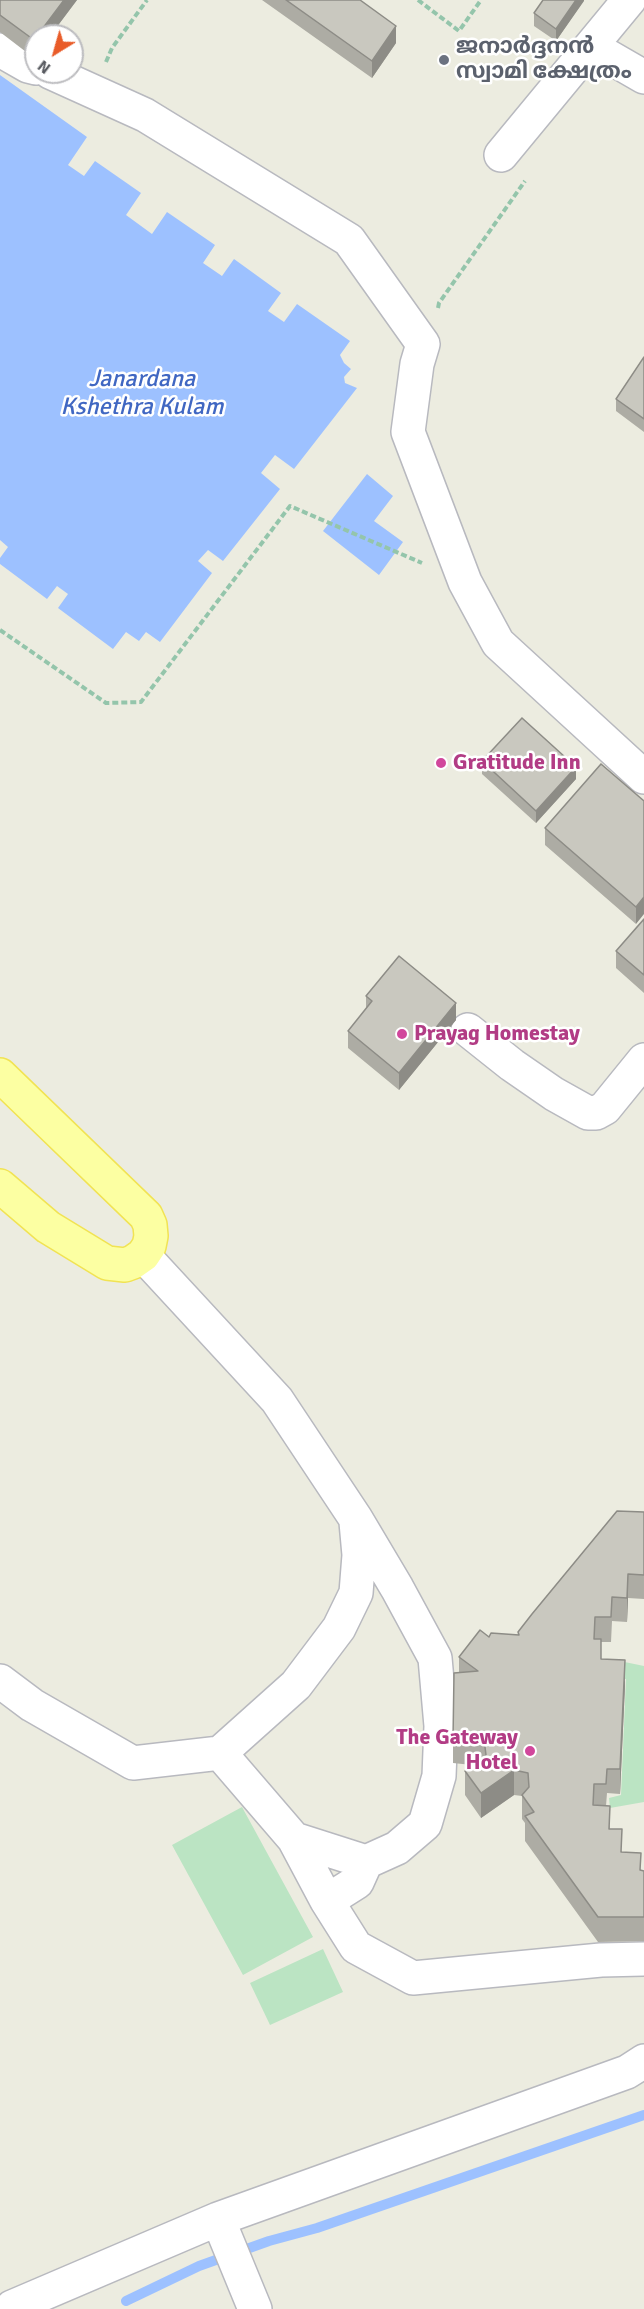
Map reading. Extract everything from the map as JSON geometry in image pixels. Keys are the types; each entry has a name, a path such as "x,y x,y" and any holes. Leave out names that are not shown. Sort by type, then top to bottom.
{"main road":[{"path":"0,1075 146,1216 150,1225 149,1246 134,1260 107,1263 48,1227 0,1186"}],"street":[{"path":"501,155 629,0"},
{"path":"592,47 644,77"},
{"path":"0,50 24,64"},
{"path":"77,84 145,115 349,240 423,344 417,364 408,432 465,582 498,643 644,777"},
{"path":"468,1030 512,1065 554,1094 588,1113 596,1113 605,1108 644,1060"},
{"path":"134,1260 277,1400 356,1519 435,1658 441,1725 439,1776 425,1824 397,1848 366,1862 357,1882 327,1901"},
{"path":"0,1682 32,1705 133,1762 220,1753 296,1685 339,1628 356,1593 359,1555 356,1519"},
{"path":"220,1753 294,1839 327,1901 356,1947 413,1978 601,1960 644,1959"},
{"path":"294,1839 366,1862"},
{"path":"12,2307 227,2242 627,2072 644,2061"},
{"path":"227,2242 255,2309"}],"path":[{"path":"112,48 147,0"},
{"path":"418,0 459,31 481,0"},
{"path":"423,344 446,335 435,315 439,303 527,176 501,155"},
{"path":"0,630 106,703 141,702 291,506 465,582"}],"green space":[{"path":"610,1659 644,1666 644,1802 610,1808 609,1798 621,1795 626,1679 607,1677"},
{"path":"242,1807 313,1937 243,1975 172,1845"},
{"path":"323,1949 343,1992 270,2025 250,1983"}],"water":[{"name":"Janardana Kshethra Kulam","path":"0,75 87,137 68,165 84,176 95,161 141,193 126,215 152,234 167,212 215,245 203,263 222,276 234,259 281,293 268,311 284,322 297,304 350,341 340,355 351,369 344,377 345,383 357,388 294,469 275,455 261,473 280,489 223,561 208,550 198,561 212,573 160,642 146,632 139,641 126,632 113,649 58,608 68,594 57,586 47,599 0,564 0,558 8,547 0,540"},
{"path":"367,474 393,496 374,521 403,542 379,575 323,531"}],"building":[{"path":"0,0 64,0 46,24 24,24 24,33 0,15"},
{"path":"286,0 360,0 396,26 372,61"},
{"path":"543,0 576,0 556,29 534,13"},
{"path":"644,357 644,419 616,399"},
{"path":"522,718 576,767 536,811 482,761"},
{"path":"601,764 644,801 644,897 636,907 545,828"},
{"path":"644,919 644,975 616,951"},
{"name":"Prayag Homestay","path":"399,956 456,1003 399,1073 348,1031 372,1001 366,996"},
{"path":"617,1511 644,1512 644,1575 628,1574 627,1598 612,1597 611,1617 595,1617 594,1639 601,1639 601,1659 625,1660 620,1769 607,1769 606,1784 594,1784 593,1805 610,1806 609,1829 622,1829 621,1852 641,1853 640,1870 644,1871 644,1917 598,1917 525,1816 534,1812 522,1795 529,1787 528,1773 514,1770 481,1793 465,1771 486,1755 485,1747 479,1741 453,1739 454,1673 478,1671 459,1657 480,1630 489,1637 491,1633 519,1635 518,1632 532,1614"}],"waterway":[{"path":"126,2301 199,2266 269,2241 317,2228 644,2115"}],"place":[{"name":"ജനാർദ്ദനൻ സ്വാമി ക്ഷേത്രം","path":"444,60"},
{"name":"Gratitude Inn","path":"441,763"},
{"name":"Prayag Homestay","path":"402,1034"},
{"name":"The Gateway Hotel","path":"530,1751"}]}
